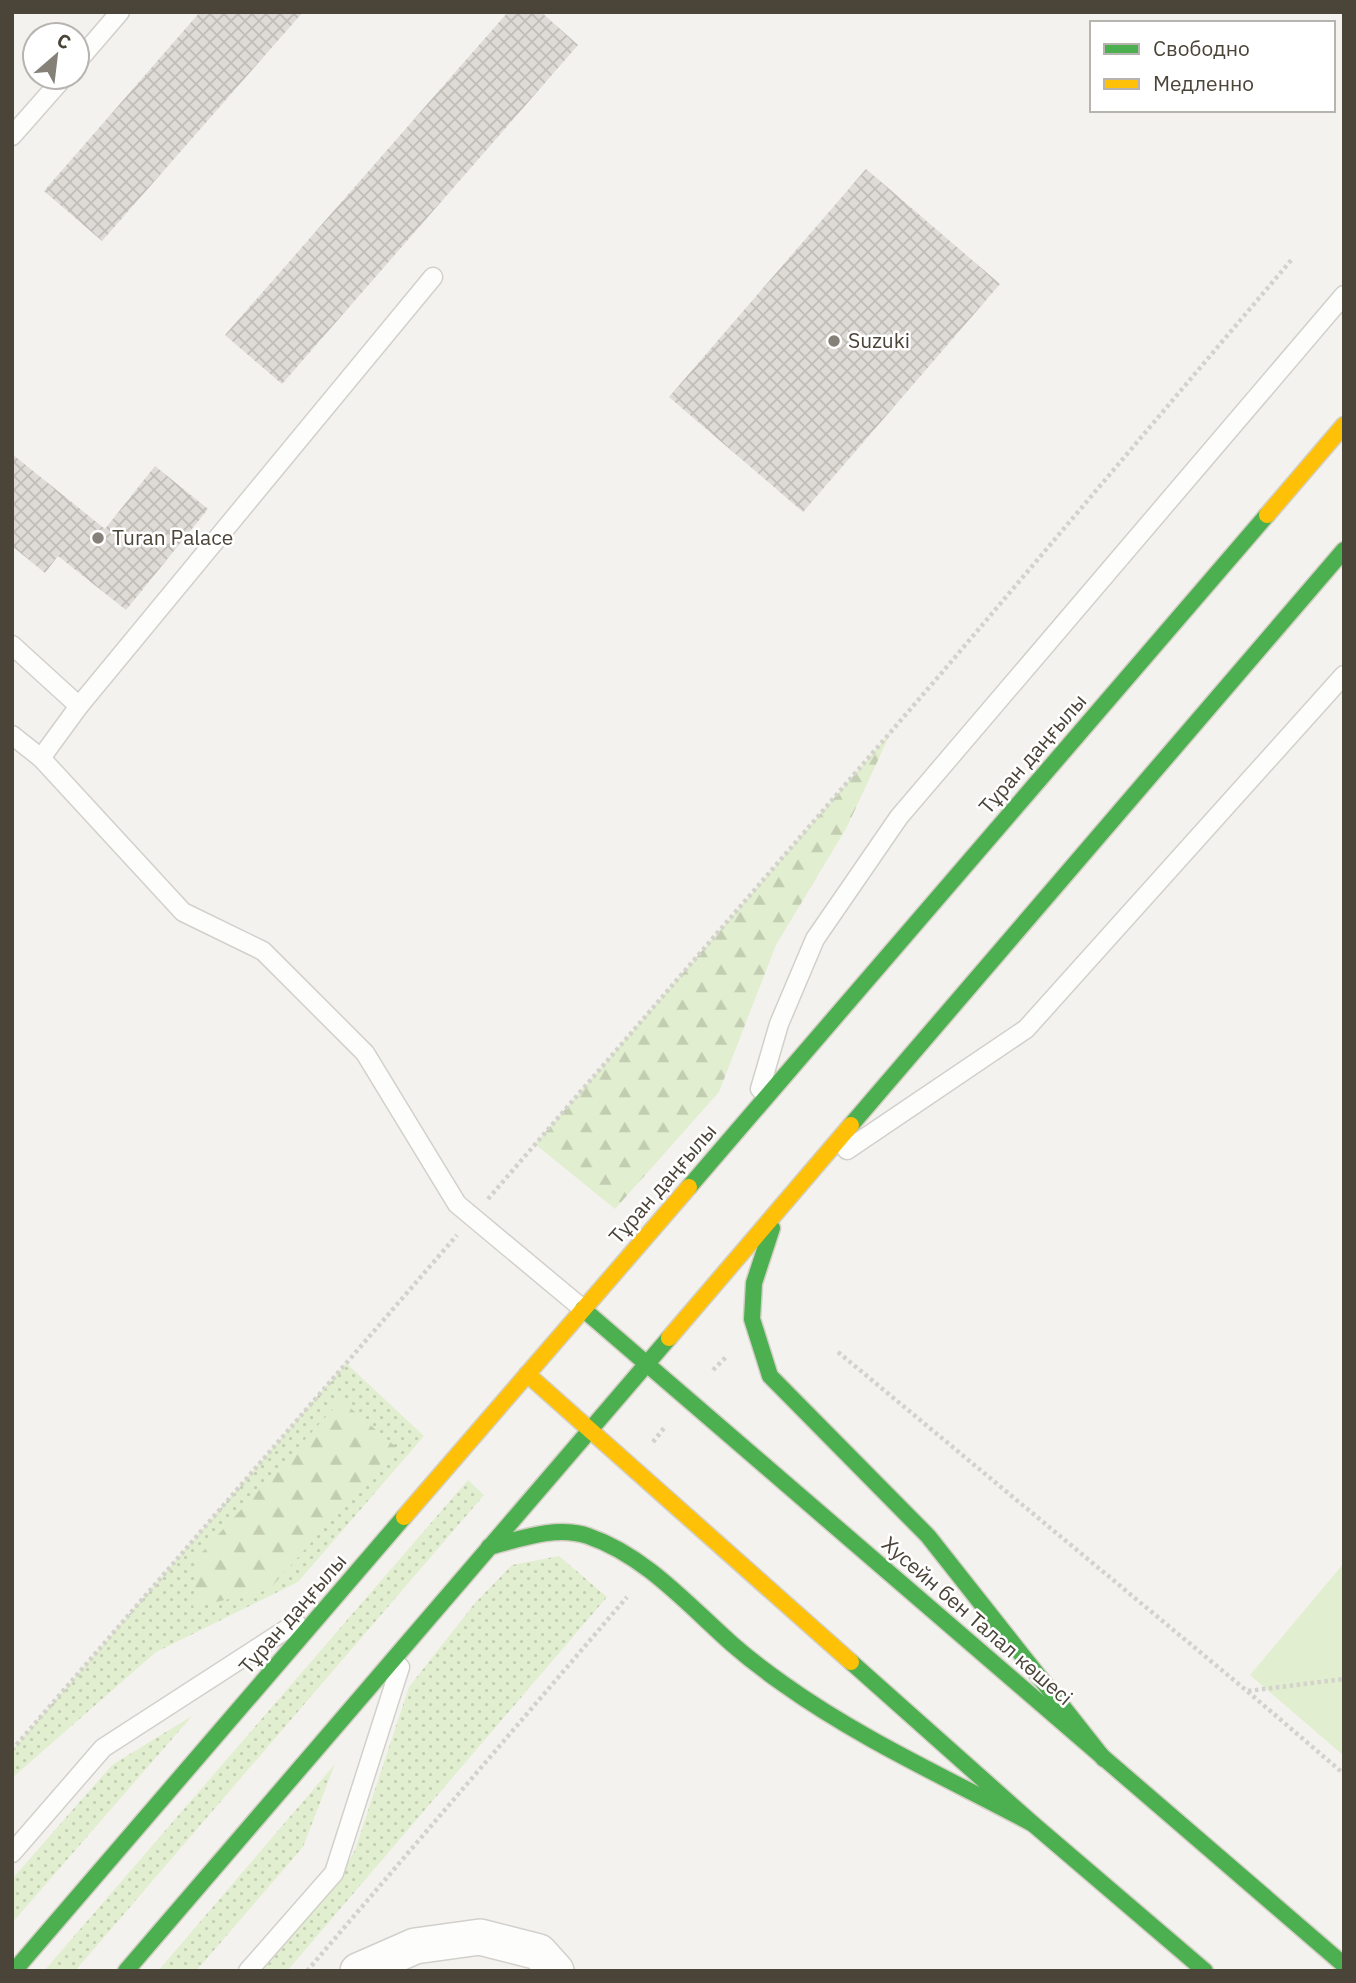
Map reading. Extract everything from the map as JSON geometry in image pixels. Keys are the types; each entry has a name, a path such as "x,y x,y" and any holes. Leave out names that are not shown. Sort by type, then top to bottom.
{"main road":[{"name":"Тұран даңғылы","path":"14,1971 1344,425"},
{"path":"126,1971 1344,550"},
{"path":"778,1209 754,1283 752,1319 770,1376 928,1536 1104,1759"},
{"name":"Хусейн бен Талал көшесі","path":"583,1310 1344,1965"},
{"path":"527,1374 1033,1824 1205,1971"},
{"path":"489,1547 549,1532 585,1535 628,1553 752,1660 835,1719 1033,1824"}],"street":[{"path":"358,1971 415,1946 480,1937 539,1952 556,1971"}],"lane":[{"path":"91,46 120,12"},
{"path":"12,136 52,91"},
{"path":"41,758 79,706 433,277"},
{"path":"754,1111 779,1024 815,939 899,817 1344,295"},
{"path":"12,645 79,706"},
{"path":"804,1180 1026,1029 1344,676"},
{"path":"12,735 41,758 183,912 263,951 365,1053 457,1205 583,1310"},
{"path":"12,1853 103,1748 334,1599"},
{"path":"248,1971 334,1873 408,1642"},
{"path":"1321,1945 1344,1954"}],"path":[{"path":"12,1750 945,669 1293,258"},
{"path":"713,1370 730,1352"},
{"path":"838,1352 1344,1774"},
{"path":"650,1445 664,1428"},
{"path":"307,1971 629,1595"},
{"path":"1247,1691 1344,1679"}],"green space":[{"path":"891,732 847,827 776,945 719,1092 615,1209 535,1144"},
{"path":"346,1363 424,1436 298,1582 156,1652 12,1778 12,1750"},
{"path":"341,1400 396,1447 269,1590 193,1607 196,1559"},
{"path":"468,1480 484,1495 75,1971 44,1971"},
{"path":"559,1556 607,1597 287,1971 262,1971 335,1886 355,1850 409,1687 475,1603 512,1565"},
{"path":"1344,1563 1344,1756 1250,1675"},
{"path":"192,1716 12,1923 12,1879 112,1765"},
{"path":"335,1764 303,1847 196,1971 158,1971"}],"building":[{"path":"200,12 303,12 102,241 44,191"},
{"path":"508,12 541,12 578,45 282,384 225,335"},
{"name":"Suzuki","path":"866,169 1000,284 803,512 669,397"},
{"name":"Turan Palace","path":"12,454 105,529 155,466 208,509 126,610 58,556 45,573 12,546"}],"traffic: fast":[{"path":"689,1187 1267,515"},
{"path":"851,1125 1344,550"},
{"path":"772,1228 754,1283 752,1319 770,1376 928,1536 1104,1759"},
{"path":"583,1309 1344,1965"},
{"path":"126,1971 669,1338"},
{"path":"14,1971 404,1517"},
{"path":"489,1547 538,1534 563,1532 588,1536 609,1545 629,1556 665,1583 744,1654 812,1703 905,1758 1033,1824"},
{"path":"851,1662 1033,1824 1205,1971"}],"traffic: slow":[{"path":"1267,515 1344,425"},
{"path":"669,1338 851,1125"},
{"path":"404,1517 689,1187"},
{"path":"527,1374 851,1662"}],"place":[{"name":"Suzuki","path":"834,341"},
{"name":"Turan Palace","path":"98,538"}]}
